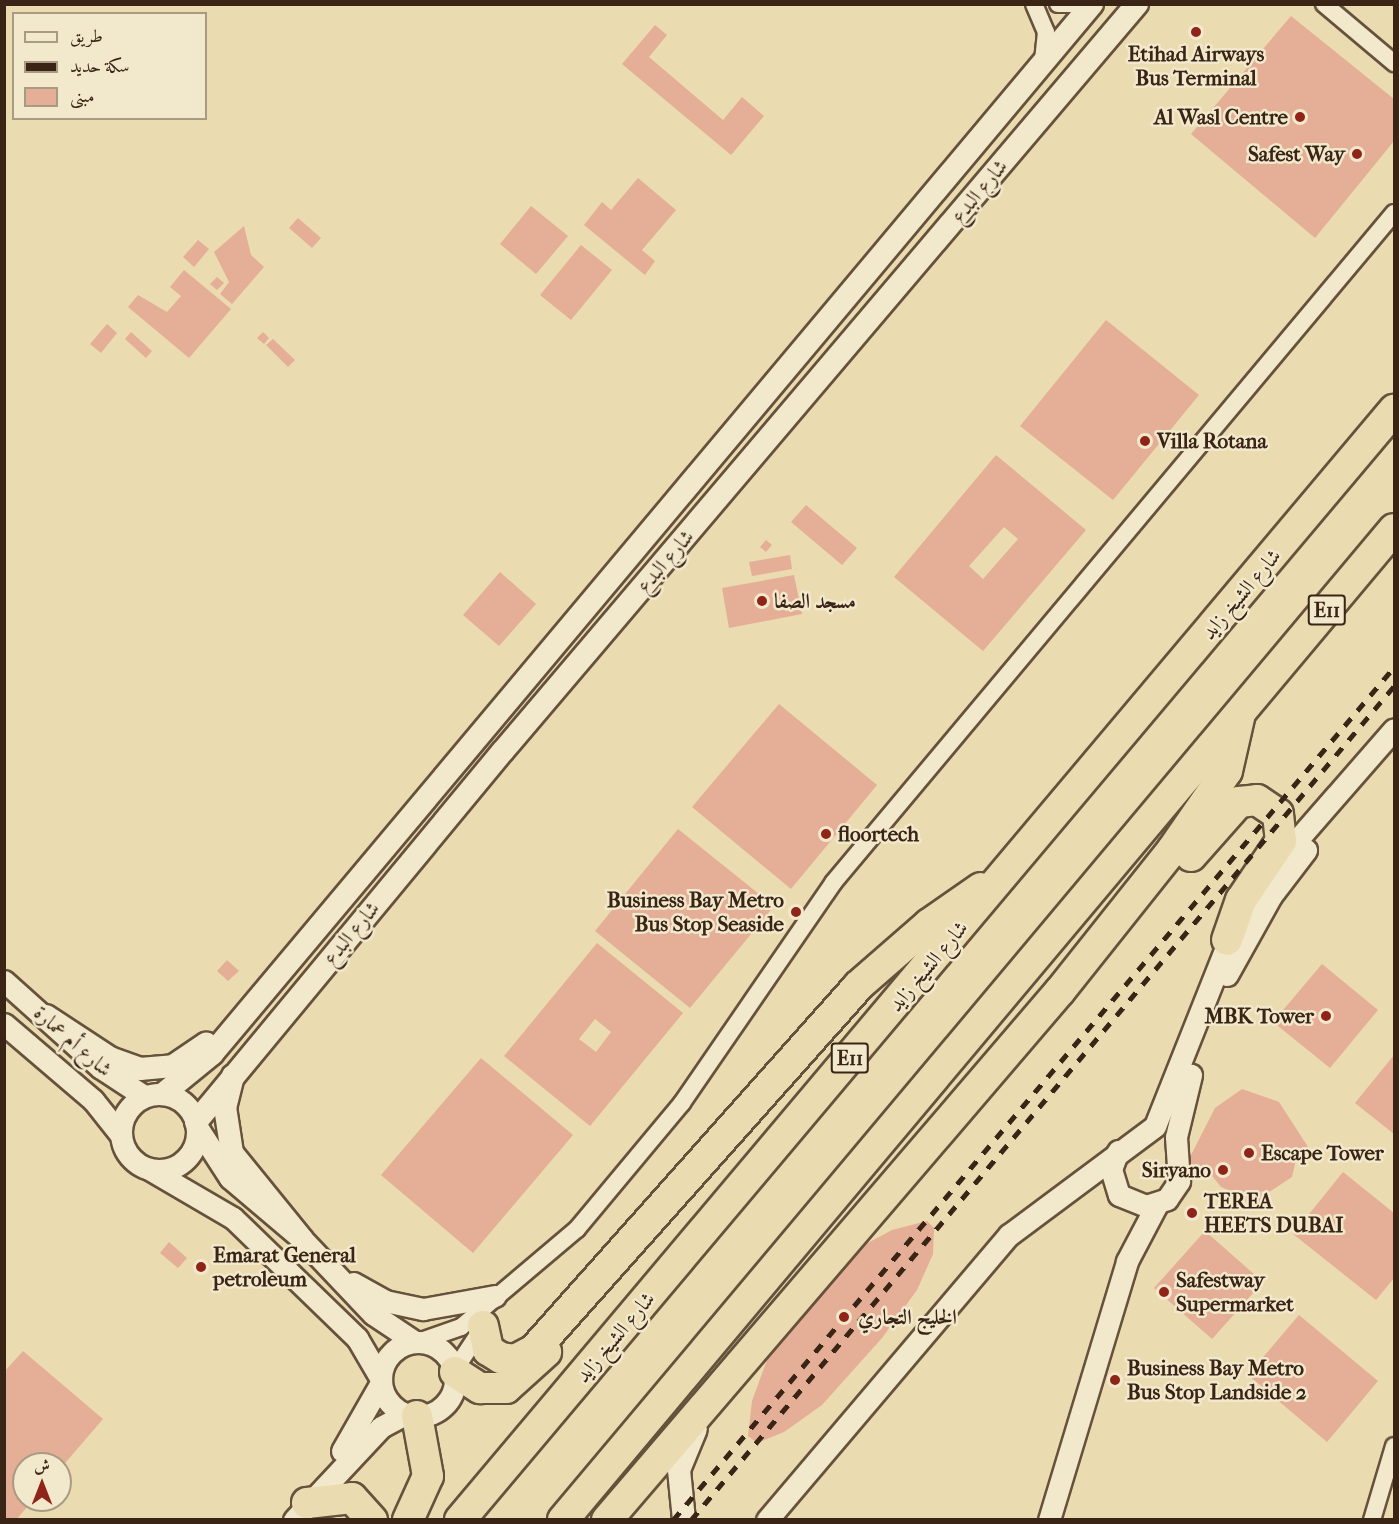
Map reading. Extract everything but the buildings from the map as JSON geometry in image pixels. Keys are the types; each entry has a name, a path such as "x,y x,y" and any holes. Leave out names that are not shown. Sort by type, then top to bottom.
{"highway":[{"name":"شارع الشيخ زايد","path":"460,1520 1395,410"},
{"name":"E11","path":"563,1520 1395,529"},
{"path":"607,1520 743,1365 1060,992 1219,784 1232,757 1241,713"},
{"path":"1060,992 1152,906 1232,806 1257,800 1278,814 1281,841 1241,900 1227,940"},
{"path":"454,1372 493,1390 517,1382 732,1123 858,986 928,924 1007,872"},
{"path":"483,1326 488,1350 515,1360 534,1350 579,1305"},
{"path":"408,1520 428,1476 411,1415"},
{"path":"301,1511 352,1498 372,1520"}],"main road":[{"name":"شارع البدع","path":"153,1095 201,1066 255,998 649,527 1092,4"},
{"name":"شارع البدع","path":"197,1124 239,1065 606,628 1137,4"},
{"path":"606,628 615,602 656,550 658,539 649,527"},
{"path":"46,1016 125,1065 157,1069 191,1057 255,998"},
{"path":"239,1065 225,1107 232,1153 302,1239"},
{"path":"684,1518 681,1457 743,1365"}],"street":[{"path":"1034,4 1046,32 1043,62"},
{"path":"1058,4 1075,4"},
{"path":"1324,4 1395,63"},
{"path":"301,1511 356,1432 394,1350 453,1332 577,1229 675,1112 833,883 1395,213"},
{"path":"766,1520 1009,1235 1061,1192 1140,1137 1165,1110 1227,940 1275,865 1395,729"},
{"path":"1049,1520 1127,1262 1157,1204 1174,1191 1177,1126 1199,1046 1242,943 1287,873 1395,739"},
{"name":"شارع أم عمارة","path":"4,981 46,1016 101,1068 153,1095"},
{"name":"شارع أم عمارة","path":"4,1024 93,1100 120,1134"},
{"path":"411,1415 389,1402 381,1381 357,1338 233,1218 148,1169 126,1152 120,1134 124,1116 153,1095 182,1102 197,1124 219,1166 302,1239 335,1271 373,1314 416,1342 441,1350 454,1372"},
{"path":"148,1169 180,1164 194,1148 197,1124"},
{"path":"1140,1137 1162,1142 1177,1159"},
{"path":"1118,1151 1111,1169 1120,1195 1127,1262"},
{"path":"1061,1192 1120,1195 1157,1204"},
{"path":"335,1271 374,1296 404,1306 442,1309 495,1296"},
{"path":"301,1511 381,1427 446,1403 454,1372 483,1326 526,1272"},
{"path":"1372,1520 1395,1446"}],"railway":[{"path":"673,1520 1394,667"},
{"path":"691,1520 1394,686"}],"place":[{"name":"Etihad Airways Bus Terminal","path":"1196,32"},
{"name":"Al Wasl Centre","path":"1300,117"},
{"name":"Safest Way","path":"1357,154"},
{"name":"Villa Rotana","path":"1145,441"},
{"name":"مسجد الصفا","path":"762,601"},
{"name":"floortech","path":"826,834"},
{"name":"Business Bay Metro Bus Stop Seaside","path":"796,912"},
{"name":"MBK Tower","path":"1326,1016"},
{"name":"Escape Tower","path":"1249,1153"},
{"name":"Siryano","path":"1223,1170"},
{"name":"TEREA HEETS DUBAI","path":"1192,1213"},
{"name":"Emarat General petroleum","path":"201,1267"},
{"name":"Safestway Supermarket","path":"1164,1292"},
{"name":"الخليج التجاري","path":"844,1317"},
{"name":"Business Bay Metro Bus Stop Landside 2","path":"1115,1380"}]}
